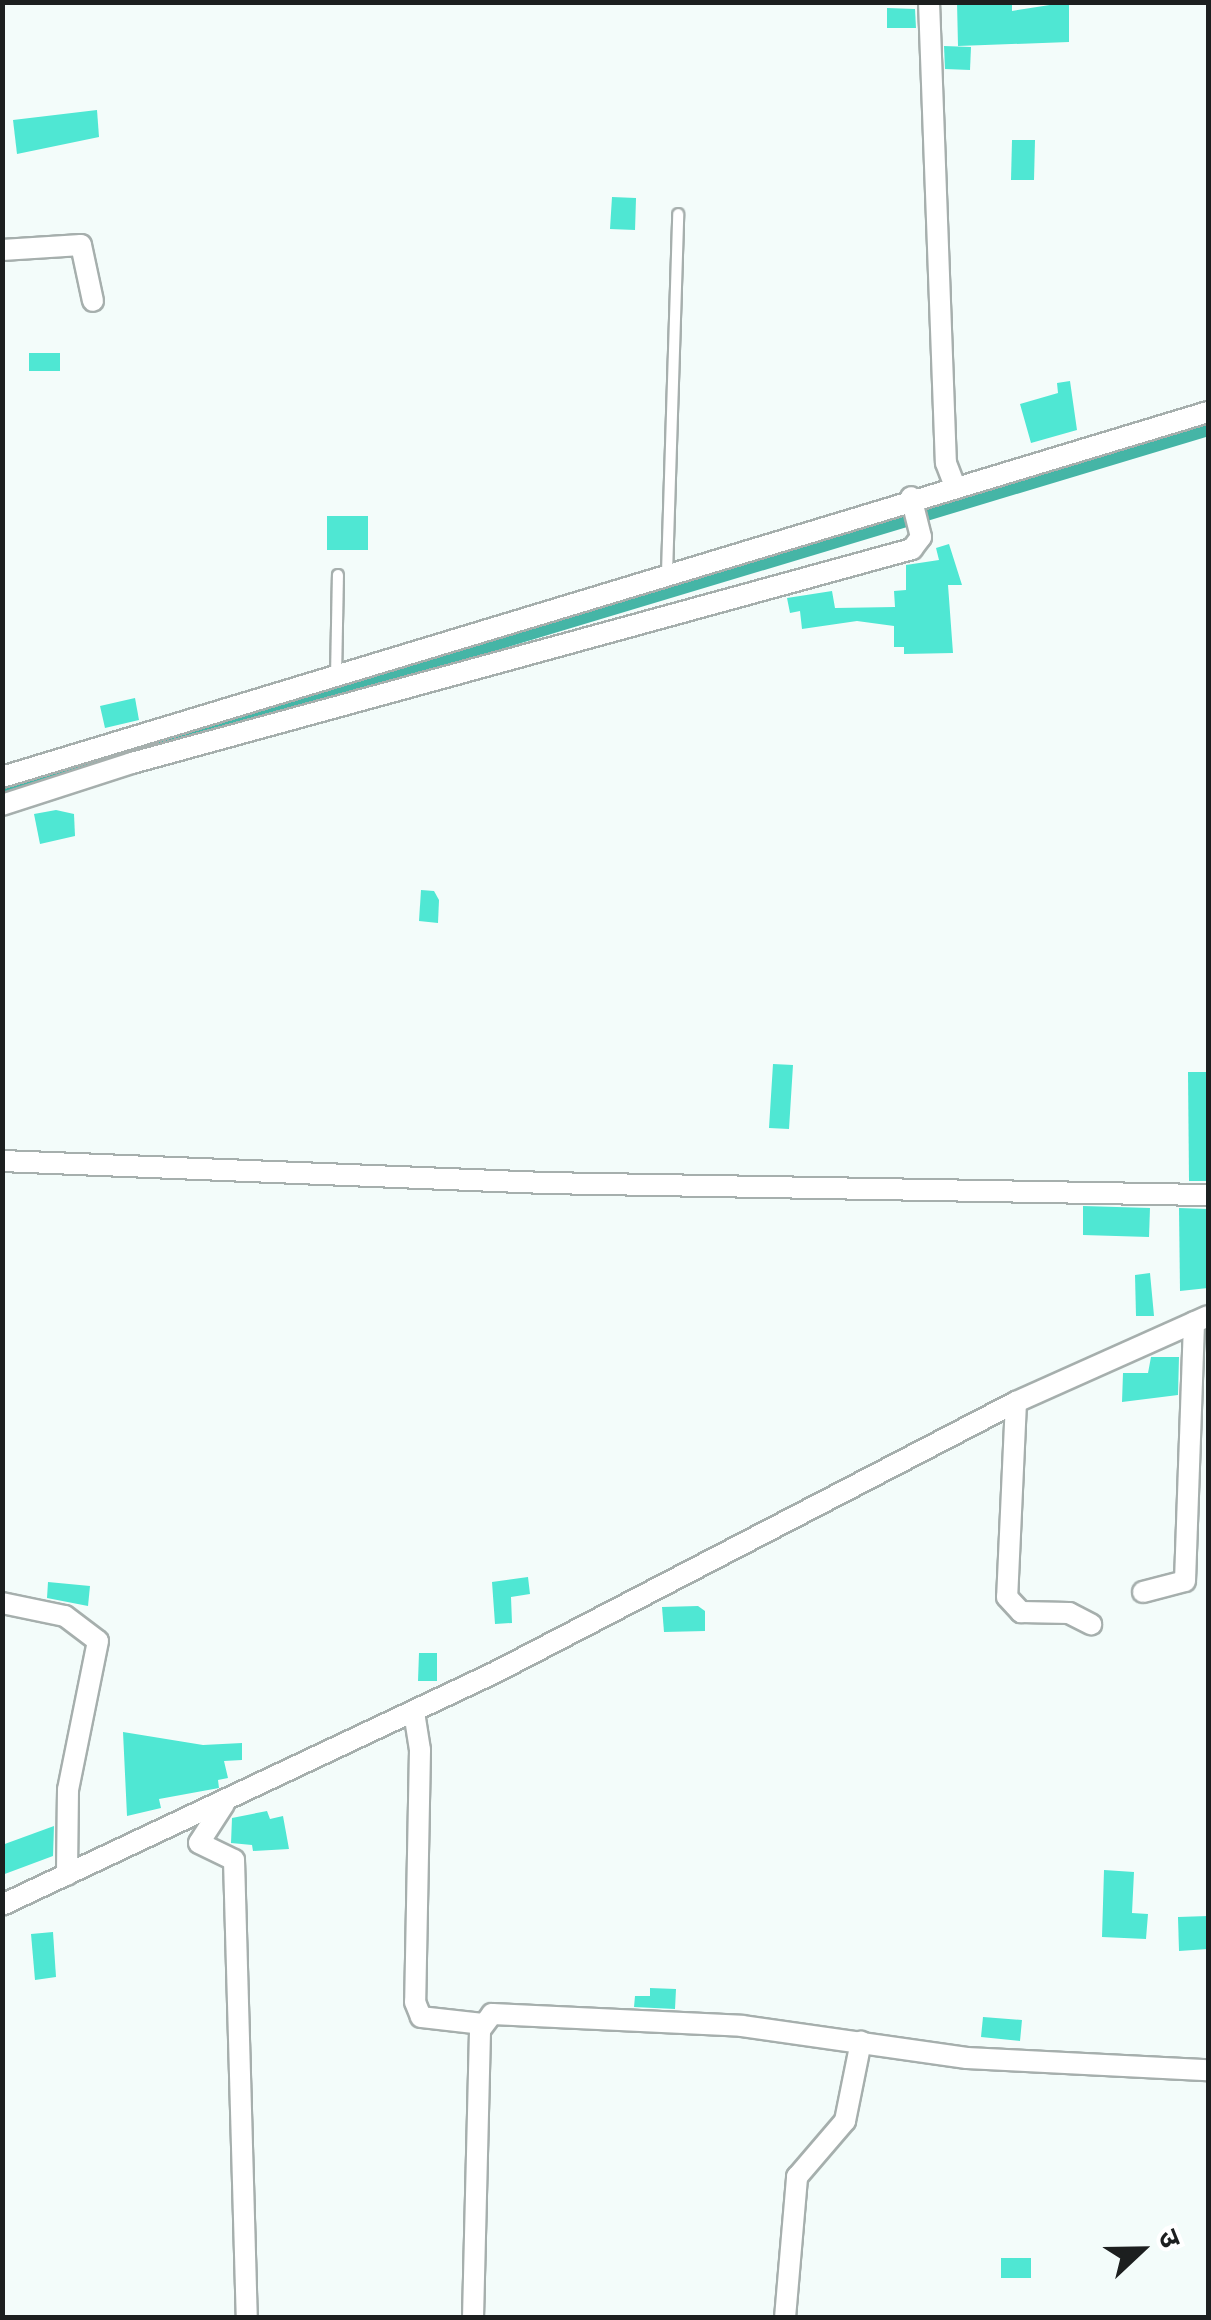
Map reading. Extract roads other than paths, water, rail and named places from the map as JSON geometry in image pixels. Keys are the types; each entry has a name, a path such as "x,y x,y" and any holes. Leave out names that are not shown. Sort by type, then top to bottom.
{"street":[{"path":"930,2 946,463 954,484"},
{"path":"2,250 81,245 92,300"},
{"path":"2,778 667,574 913,505 954,484 1208,412"},
{"path":"2,805 150,758 800,584 912,549 921,536 913,505"},
{"path":"2,1161 544,1183 1208,1195"},
{"path":"2,1905 414,1712 1016,1402 1201,1319 1185,1581 1143,1592"},
{"path":"1016,1402 1006,1597 1021,1612 1069,1613 1091,1624"},
{"path":"2,1603 64,1616 98,1640 68,1790 67,1876"},
{"path":"414,1712 420,1750 415,2002 421,2016 482,2024 498,2013 658,2021 1072,2067 1208,2070"},
{"path":"226,1802 199,1844 234,1860 246,2318"},
{"path":"473,2318 482,2024"},
{"path":"785,2318 797,2176 845,2121 861,2042"}],"lane":[{"path":"667,574 678,214"},
{"path":"336,677 338,575"}],"waterway":[{"path":"2,790 1208,427"}]}
